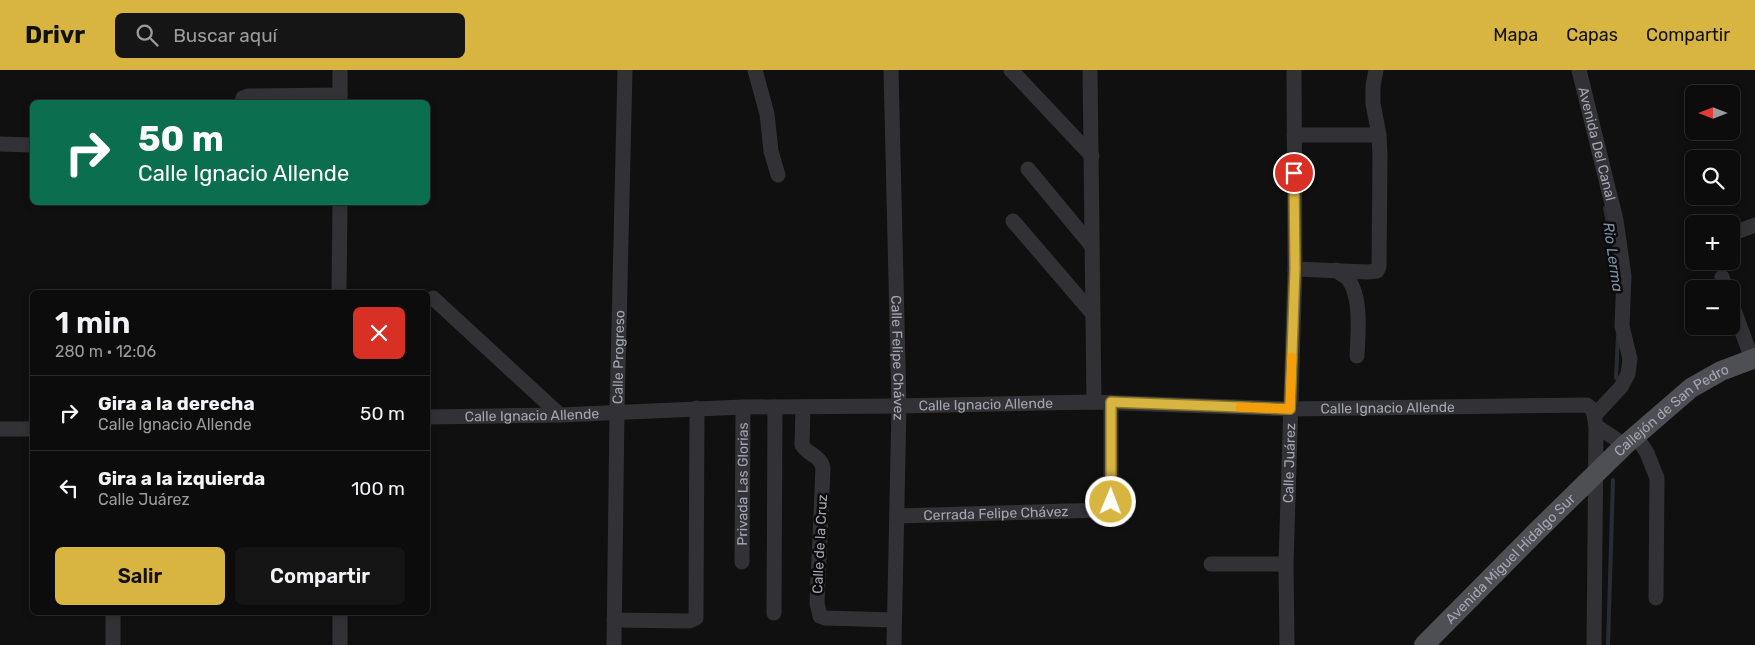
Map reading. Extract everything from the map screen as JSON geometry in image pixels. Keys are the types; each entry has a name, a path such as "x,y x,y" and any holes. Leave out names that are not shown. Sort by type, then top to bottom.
{"main road":[{"name":"Callejón de San Pedro","path":"1597,472 1691,388 1722,371 1753,359"},
{"name":"Avenida Miguel Hidalgo Sur","path":"1424,645 1597,472"}],"street":[{"path":"242,100 248,96 340,99 340,70"},
{"name":"Calle Progreso","path":"614,645 625,70"},
{"path":"755,70 767,114 771,151 778,175"},
{"name":"Calle Felipe Chávez","path":"891,70 898,406 894,645"},
{"path":"1011,70 1092,156"},
{"path":"1090,70 1094,402"},
{"name":"Calle Juárez","path":"1287,645 1286,564 1295,269 1294,70"},
{"path":"1295,269 1372,272 1377,271 1379,267 1379,135 1373,104 1373,86 1376,70"},
{"name":"Avenida Del Canal","path":"1578,70 1616,220 1624,276 1622,326 1630,359 1628,374 1621,387 1594,416"},
{"path":"1294,135 1379,135"},
{"path":"0,144 30,145"},
{"path":"1028,169 1091,245"},
{"path":"339,290 340,205"},
{"path":"1013,221 1093,314"},
{"path":"1740,231 1755,225"},
{"path":"1336,270 1348,279 1357,303 1358,356"},
{"path":"433,298 560,415"},
{"path":"1740,325 1753,359"},
{"name":"Calle Ignacio Allende","path":"430,417 560,415 697,408 1094,402 1290,409 1584,404 1594,416"},
{"name":"Cerrada Felipe Chávez","path":"897,516 1104,510 1109,507 1112,496 1111,402"},
{"name":"Privada Las Glorias","path":"742,562 743,407"},
{"path":"774,613 775,407"},
{"name":"Calle de la Cruz","path":"802,407 802,445 804,449 820,459 823,468 817,603 820,616 825,618 894,620"},
{"path":"614,620 689,621 696,618 697,408"},
{"path":"1594,416 1631,440 1647,453 1657,478 1656,598"},
{"path":"1594,416 1597,472 1594,645"},
{"path":"0,429 30,429"},
{"path":"1211,564 1286,564"},
{"path":"113,615 113,645"},
{"path":"340,615 340,645"}],"waterway":[{"name":"Rio Lerma","path":"1605,208 1611,238"},
{"name":"Rio Lerma","path":"1616,378 1618,336"},
{"name":"Rio Lerma","path":"1608,645 1613,480"}],"slow traffic":[{"path":"1240,407 1290,409 1292,357"}],"route":[{"path":"1111,502 1111,402 1290,409 1295,269 1294,173"}]}
